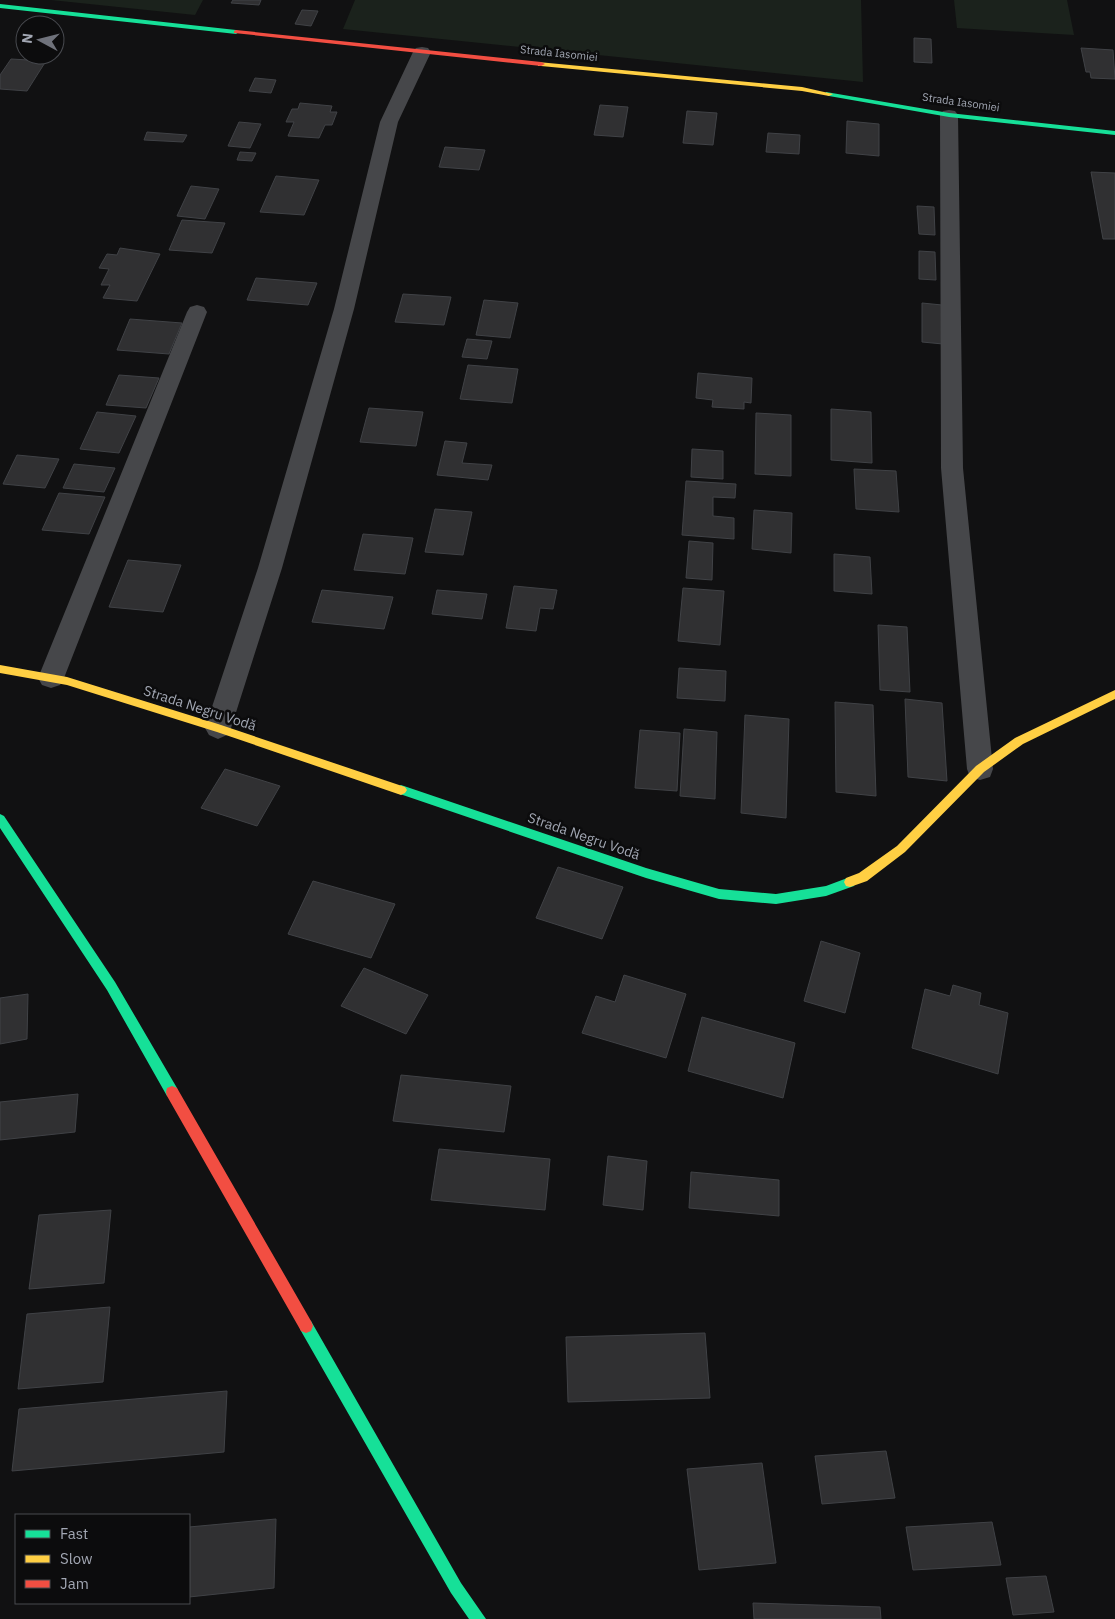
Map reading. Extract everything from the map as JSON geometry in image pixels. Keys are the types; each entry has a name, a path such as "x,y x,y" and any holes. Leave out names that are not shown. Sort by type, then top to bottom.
{"street":[{"name":"Strada Iasomiei","path":"0,6 422,52 802,90 949,115 1115,133"},
{"path":"218,728 270,568 344,309 389,122 422,52"},
{"path":"949,115 952,468 980,769"},
{"path":"51,678 197,312"},
{"name":"Strada Negru Vodă","path":"0,669 51,678 218,728 646,873 719,894 776,899 826,891 863,877 901,850 980,769 1019,741 1115,694"},
{"path":"0,819 111,986 456,1588 478,1619"}],"shaded area":[{"path":"51,0 203,0 195,15"},
{"path":"355,0 861,0 863,82 343,29"},
{"path":"954,0 1067,0 1074,35 957,28"}],"building":[{"path":"233,0 261,0 259,5 231,3"},
{"path":"302,10 318,11 311,26 295,24"},
{"path":"914,38 931,39 932,63 914,62"},
{"path":"1081,48 1113,50 1115,79 1091,78 1090,72 1086,72"},
{"path":"11,59 15,59 15,65 43,65 27,91 0,89 0,75"},
{"path":"255,78 276,80 271,93 249,91"},
{"path":"300,103 332,106 330,112 337,112 332,125 325,125 319,138 288,136 294,122 286,122 292,109 298,109"},
{"path":"600,105 628,107 623,137 594,135"},
{"path":"687,111 717,113 713,145 683,143"},
{"path":"847,121 879,124 879,156 846,153"},
{"path":"239,122 261,124 250,148 228,146"},
{"path":"147,132 187,135 183,142 144,140"},
{"path":"768,133 800,135 799,154 766,152"},
{"path":"445,147 485,150 479,170 439,167"},
{"path":"240,152 256,153 252,161 237,160"},
{"path":"1091,172 1115,173 1115,239 1103,239"},
{"path":"276,176 319,180 304,215 260,212"},
{"path":"191,186 219,189 205,219 177,216"},
{"path":"917,206 934,207 935,235 919,234"},
{"path":"182,220 225,223 212,253 169,250"},
{"path":"120,248 160,254 137,301 103,298 110,285 101,285 109,269 99,268 107,254 117,255"},
{"path":"919,251 935,252 936,280 919,279"},
{"path":"256,278 317,283 308,305 247,300"},
{"path":"403,294 451,297 444,325 395,322"},
{"path":"484,300 518,303 510,338 476,335"},
{"path":"922,303 942,305 943,344 922,342"},
{"path":"130,319 182,323 169,354 117,350"},
{"path":"467,339 492,341 487,359 462,357"},
{"path":"468,365 518,369 512,403 460,399"},
{"path":"698,373 752,378 751,403 744,402 744,409 712,407 713,400 696,398"},
{"path":"119,375 159,378 146,408 106,405"},
{"path":"369,408 423,412 416,446 360,442"},
{"path":"831,409 871,412 872,463 831,460"},
{"path":"97,412 136,416 119,453 80,449"},
{"path":"756,413 791,415 791,476 755,474"},
{"path":"445,441 467,443 462,463 492,465 488,480 437,475"},
{"path":"692,449 723,451 723,479 691,477"},
{"path":"17,455 59,459 45,488 3,484"},
{"path":"74,464 115,468 104,492 63,488"},
{"path":"854,469 896,471 899,512 856,509"},
{"path":"686,481 736,484 735,498 713,497 713,516 734,518 734,539 682,535"},
{"path":"59,493 105,497 89,534 42,530"},
{"path":"435,509 472,512 463,555 425,552"},
{"path":"754,510 792,513 791,553 752,549"},
{"path":"363,534 413,538 405,574 354,570"},
{"path":"689,541 713,543 712,580 686,578"},
{"path":"834,554 870,557 872,594 834,591"},
{"path":"128,560 181,565 163,612 109,607"},
{"path":"514,586 557,590 553,609 540,608 536,631 506,628"},
{"path":"683,588 724,591 720,645 678,641"},
{"path":"322,590 393,597 384,629 312,622"},
{"path":"437,590 487,594 482,619 432,614"},
{"path":"878,625 907,627 910,692 880,690"},
{"path":"679,668 726,671 725,701 677,698"},
{"path":"905,699 942,703 947,781 908,777"},
{"path":"835,702 873,705 876,796 836,792"},
{"path":"745,715 789,719 786,818 741,813"},
{"path":"684,729 717,732 715,799 680,796"},
{"path":"640,730 680,733 677,791 635,788"},
{"path":"225,769 280,786 257,826 201,808"},
{"path":"558,867 623,887 602,939 536,918"},
{"path":"313,881 395,904 371,958 288,934"},
{"path":"821,941 860,953 845,1013 804,1001"},
{"path":"364,968 428,995 406,1034 341,1006"},
{"path":"624,975 686,994 666,1058 582,1033 596,996 615,1002"},
{"path":"953,985 981,993 979,1005 1008,1013 998,1074 912,1048 925,989 950,996"},
{"path":"28,994 27,1039 0,1044 0,998"},
{"path":"702,1017 795,1043 783,1098 688,1071"},
{"path":"401,1075 511,1086 504,1132 393,1121"},
{"path":"78,1094 75,1132 0,1140 0,1102"},
{"path":"439,1149 550,1159 545,1210 431,1200"},
{"path":"608,1156 647,1161 643,1210 603,1205"},
{"path":"691,1172 779,1180 779,1216 689,1208"},
{"path":"111,1210 104,1283 29,1289 39,1215"},
{"path":"110,1307 103,1382 18,1389 27,1314"},
{"path":"705,1333 710,1398 568,1402 566,1337"},
{"path":"227,1391 224,1452 12,1471 19,1409"},
{"path":"886,1451 895,1498 822,1504 815,1456"},
{"path":"762,1463 776,1563 699,1570 687,1469"},
{"path":"276,1519 274,1588 190,1597 190,1527"},
{"path":"992,1522 1001,1565 913,1570 906,1527"},
{"path":"1046,1576 1054,1612 1013,1615 1006,1578"},
{"path":"753,1603 880,1607 881,1619 754,1619"}],"traffic: fast":[{"path":"0,6 236,32"},
{"path":"829,94 949,115 1115,133"},
{"path":"401,790 646,873 719,894 776,899 826,891 850,882"},
{"path":"0,819 111,986 172,1092"},
{"path":"306,1326 456,1588 478,1619"}],"traffic: slow":[{"path":"541,64 802,89 829,94"},
{"path":"0,669 67,681 218,728 401,790"},
{"path":"850,882 863,877 901,849 980,769 1019,741 1115,694"}],"traffic: jam":[{"path":"236,32 541,64"},
{"path":"172,1092 306,1326"}]}
